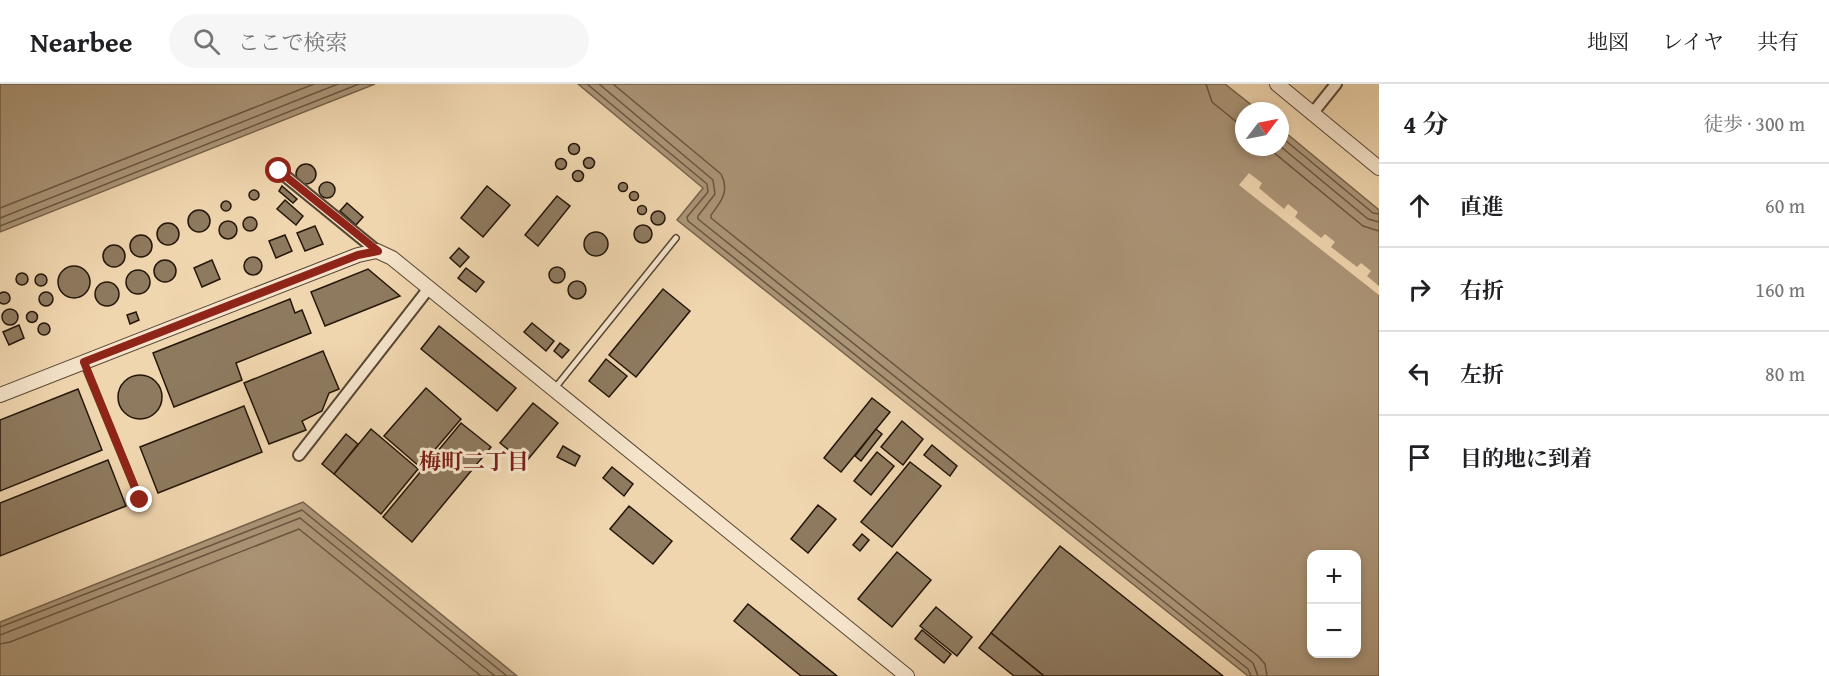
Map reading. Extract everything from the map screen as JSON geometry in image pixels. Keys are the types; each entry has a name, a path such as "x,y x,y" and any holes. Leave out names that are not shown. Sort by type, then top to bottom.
{"street":[{"path":"1277,84 1379,168"},
{"path":"1312,114 1336,84"},
{"path":"279,171 378,251 392,258 907,676"},
{"path":"0,395 358,255 378,251"},
{"path":"299,455 429,288"}],"lane":[{"path":"554,389 676,238"},
{"path":"84,362 140,500"}],"water":[{"path":"0,84 375,84 0,232"},
{"path":"578,84 1225,84 1248,102 1235,102 1235,156 1289,156 1289,135 1379,210 1379,676 1248,676 677,220 703,188"},
{"path":"303,502 517,676 0,676 0,622"}],"pier":[{"path":"1249,173 1262,183 1259,188 1284,209 1288,204 1298,212 1295,217 1321,238 1325,234 1335,242 1331,247 1357,267 1361,263 1371,271 1367,276 1379,286 1379,295 1239,185"}],"building":[{"path":"574,143 580,149 574,155 568,149"},
{"path":"589,157 595,163 589,169 583,163"},
{"path":"561,158 567,164 561,170 555,164"},
{"path":"306,164 313,167 316,174 313,181 306,184 299,181 296,174 299,167"},
{"path":"578,170 584,176 578,182 572,176"},
{"path":"324,182 330,182 335,190 333,196 324,198 319,193 319,187"},
{"path":"623,183 627,187 623,191 619,187"},
{"path":"282,186 297,199 293,203 279,191"},
{"path":"487,186 510,205 483,237 461,218"},
{"path":"254,190 259,195 254,200 249,195"},
{"path":"634,192 638,196 634,200 630,196"},
{"path":"557,196 570,206 538,246 525,235"},
{"path":"285,200 303,216 296,225 277,209"},
{"path":"226,201 230,202 230,210 226,211 222,210 221,206 222,202"},
{"path":"347,203 363,217 356,225 340,211"},
{"path":"642,206 646,210 642,214 638,210"},
{"path":"199,210 207,213 210,221 207,229 199,232 191,229 188,221 191,213"},
{"path":"658,211 663,213 665,218 663,223 658,225 653,223 651,218 653,213"},
{"path":"250,217 255,219 257,224 255,229 250,231 245,229 243,224 245,219"},
{"path":"228,221 234,224 237,230 234,236 228,239 222,236 219,230 222,224"},
{"path":"168,223 176,226 179,234 176,242 168,245 160,242 157,234 160,226"},
{"path":"643,225 649,228 652,234 649,240 643,243 637,240 634,234 637,228"},
{"path":"315,226 323,244 305,251 297,233"},
{"path":"596,232 604,236 608,244 604,252 596,256 588,252 584,244 588,236"},
{"path":"141,235 149,238 152,246 149,254 141,257 133,254 130,246 133,238"},
{"path":"285,235 292,251 276,258 269,241"},
{"path":"114,245 122,248 125,256 122,264 114,267 106,264 103,256 106,248"},
{"path":"459,248 469,257 460,267 450,258"},
{"path":"253,257 259,260 262,266 259,272 253,275 247,272 244,266 247,260"},
{"path":"165,260 173,263 176,271 173,279 165,282 157,279 154,271 157,263"},
{"path":"212,260 220,279 202,287 194,268"},
{"path":"74,266 85,271 90,282 85,293 74,298 63,293 58,282 63,271"},
{"path":"554,267 560,267 565,275 563,281 554,283 549,278 549,272"},
{"path":"466,268 484,282 476,292 458,278"},
{"path":"368,269 400,296 325,326 311,292"},
{"path":"138,270 146,274 150,282 146,290 138,294 130,290 126,282 130,274"},
{"path":"24,273 28,279 24,285 20,285 16,277"},
{"path":"43,274 47,280 43,286 39,286 35,278"},
{"path":"577,281 583,284 586,290 583,296 577,299 571,296 568,290 571,284"},
{"path":"107,282 116,285 119,294 116,303 107,306 98,303 95,294 98,285"},
{"path":"663,289 690,311 636,377 609,355"},
{"path":"2,292 10,296 6,304 -1,301 -1,295"},
{"path":"46,292 51,294 53,299 51,304 46,306 41,304 39,299 41,294"},
{"path":"290,299 295,313 302,310 311,333 236,363 242,380 174,407 153,353"},
{"path":"10,309 18,317 10,325 2,317"},
{"path":"32,311 38,317 32,323 26,317"},
{"path":"136,312 139,320 130,324 127,315"},
{"path":"46,323 50,329 46,335 42,335 38,327"},
{"path":"532,323 554,341 546,351 524,332"},
{"path":"19,325 24,338 9,345 3,332"},
{"path":"439,326 516,388 497,411 421,349"},
{"path":"560,343 569,350 562,358 554,351"},
{"path":"323,351 339,389 329,393 322,411 302,421 306,430 269,444 244,383"},
{"path":"606,359 627,376 609,397 589,381"},
{"path":"140,375 155,382 162,397 155,412 140,419 125,412 118,397 125,382"},
{"path":"426,388 461,419 420,467 384,436"},
{"path":"78,389 102,450 0,491 0,420"},
{"path":"872,398 890,412 841,472 824,458"},
{"path":"533,403 558,423 525,463 500,443"},
{"path":"244,406 262,452 158,493 140,447"},
{"path":"902,421 923,439 903,465 881,447"},
{"path":"461,423 491,447 412,542 383,517"},
{"path":"371,429 418,469 381,514 334,474"},
{"path":"876,429 882,434 861,461 855,456"},
{"path":"346,434 358,444 334,474 322,464"},
{"path":"932,445 957,466 950,476 924,455"},
{"path":"563,446 580,456 575,466 557,457"},
{"path":"877,452 894,466 871,495 854,481"},
{"path":"108,460 126,506 0,556 0,503"},
{"path":"910,462 941,486 892,547 861,522"},
{"path":"612,467 633,484 624,496 603,478"},
{"path":"818,505 836,519 808,553 791,539"},
{"path":"629,506 672,541 653,564 610,529"},
{"path":"862,534 869,540 860,551 853,545"},
{"path":"1060,546 1223,676 1044,676 991,633"},
{"path":"897,552 931,580 892,627 858,599"},
{"path":"748,604 837,676 801,676 734,621"},
{"path":"936,607 972,637 957,656 920,626"},
{"path":"922,630 951,654 944,663 915,639"},
{"path":"991,633 1044,676 1014,676 979,648"}],"district":[{"name":"梅町二丁目","path":"474,461"}],"route":[{"path":"140,500 84,362 358,255 378,251 279,171"}]}
